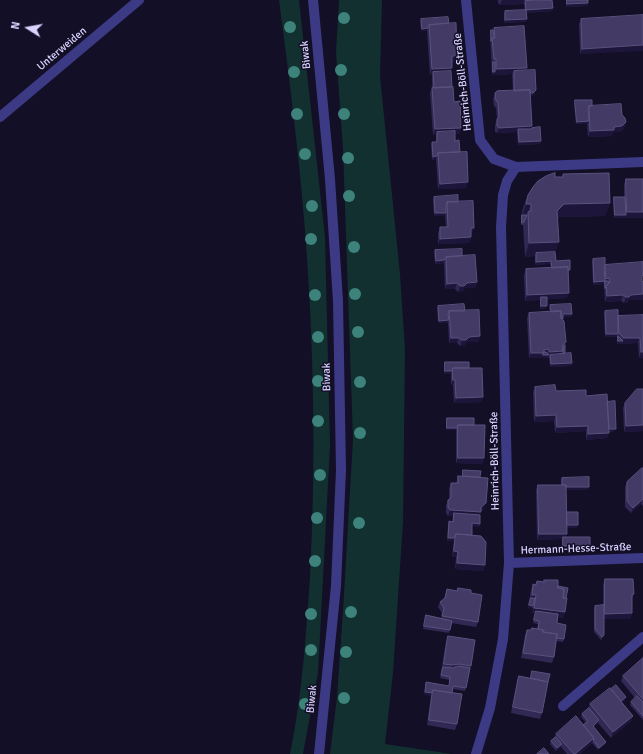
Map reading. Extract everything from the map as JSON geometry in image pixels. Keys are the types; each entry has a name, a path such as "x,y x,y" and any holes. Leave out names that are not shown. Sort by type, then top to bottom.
{"street":[{"name":"Unterweiden","path":"0,117 139,0"},
{"name":"Biwak","path":"313,0 330,179 338,301 341,470 336,586 318,754"},
{"name":"Heinrich-Böll-Straße","path":"466,0 480,140 494,158 516,167 643,162"},
{"name":"Heinrich-Böll-Straße","path":"476,754 490,708 503,638 509,563 501,227 503,195 507,181 516,167"},
{"name":"Hermann-Hesse-Straße","path":"509,563 643,558"},
{"path":"563,706 643,637"}],"green space":[{"path":"279,0 299,0 325,237 330,446 318,673 303,754 290,754 301,688 310,576 313,490 312,360 303,202 294,115"},
{"path":"339,0 382,0 380,76 400,274 405,349 403,522 393,673 385,744 452,754 330,754 337,697 353,439 343,149 336,52"}],"building":[{"path":"552,0 553,8 526,10 525,1"},
{"path":"567,0 588,0 588,3 567,4"},
{"path":"526,10 527,19 505,20 505,11"},
{"path":"643,15 643,45 582,49 581,19"},
{"path":"448,17 449,23 429,25 428,28 422,29 421,19"},
{"path":"456,23 457,56 452,56 452,68 432,69 429,25"},
{"path":"524,26 527,68 496,69 496,59 494,59 492,38 495,38 494,28"},
{"path":"491,30 493,30 494,38 492,38 491,41"},
{"path":"493,62 495,62 495,72 493,72"},
{"path":"535,70 536,90 533,93 530,93 530,90 514,91 514,71"},
{"path":"451,71 452,87 434,88 433,72"},
{"path":"453,87 454,102 460,101 461,128 435,129 432,88"},
{"path":"530,90 532,126 499,128 497,126 497,119 499,117 498,102 496,101 495,93 497,91"},
{"path":"575,100 592,100 592,106 589,106 588,109 589,121 577,122"},
{"path":"621,104 622,115 626,122 622,126 614,127 614,130 590,131 589,106"},
{"path":"540,127 541,141 519,142 518,129"},
{"path":"455,131 455,141 459,140 460,152 438,153 437,156 433,157 432,142 437,142 437,132"},
{"path":"467,152 468,182 440,184 438,153"},
{"path":"555,173 555,177 563,177 563,174 609,173 610,203 564,204 557,211 559,242 529,243 528,212 531,211 531,204 526,204 528,195 538,181"},
{"path":"626,179 643,179 643,212 627,212"},
{"path":"458,195 458,202 447,202 446,213 435,213 434,197"},
{"path":"614,197 625,197 626,215 615,215"},
{"path":"473,201 474,228 471,228 471,237 440,239 440,227 448,227 447,202"},
{"path":"522,215 527,215 522,223"},
{"path":"462,249 462,256 446,257 444,260 436,261 435,250"},
{"path":"555,252 556,261 570,260 570,270 568,270 568,267 552,268 551,261 536,262 536,253"},
{"path":"475,255 477,282 467,283 464,286 460,286 457,283 447,284 446,257"},
{"path":"605,258 605,281 594,282 593,259"},
{"path":"643,262 643,294 631,295 629,297 623,295 607,296 606,286 610,282 609,278 606,279 605,265"},
{"path":"568,267 569,293 527,295 526,269"},
{"path":"605,281 608,281 609,283 605,288"},
{"path":"541,297 547,297 547,306 541,306"},
{"path":"464,304 465,311 449,311 449,320 439,321 438,306"},
{"path":"571,304 572,314 561,314 561,311 551,312 550,305"},
{"path":"479,310 480,336 469,337 466,340 451,338 449,311"},
{"path":"618,310 618,334 606,334 605,311"},
{"path":"561,311 561,318 564,321 566,342 563,345 563,351 550,352 548,349 544,350 544,353 531,353 529,313"},
{"path":"643,315 643,352 641,352 640,338 624,338 619,333 618,316"},
{"path":"618,336 623,341 618,341"},
{"path":"565,345 565,353 563,353 563,347"},
{"path":"544,352 546,352 549,355 543,355"},
{"path":"571,353 572,363 551,364 550,355"},
{"path":"445,362 469,362 469,368 453,368 452,371 445,371"},
{"path":"453,368 482,368 483,397 456,398"},
{"path":"555,385 556,391 586,390 586,396 607,394 609,433 588,434 588,426 557,427 556,415 536,416 535,387"},
{"path":"637,389 643,389 643,425 626,426 625,403"},
{"path":"615,401 616,429 609,429 607,402"},
{"path":"447,418 474,418 474,425 458,425 457,428 447,428"},
{"path":"458,425 485,425 484,458 458,458"},
{"path":"642,468 643,499 633,508 627,501 627,482"},
{"path":"463,470 481,471 480,477 463,476"},
{"path":"458,476 488,478 486,503 481,507 481,512 450,510 448,507 448,500 451,498 451,483 458,483"},
{"path":"589,477 589,487 566,487 566,485 562,485 562,478"},
{"path":"538,485 566,485 567,534 539,534"},
{"path":"567,512 578,512 578,525 567,525"},
{"path":"454,513 480,515 480,524 472,523 472,535 456,534 454,538 448,538 449,521 453,522"},
{"path":"456,534 481,536 486,542 485,565 457,563 458,552 454,551"},
{"path":"563,537 590,537 590,546 563,546"},
{"path":"605,579 633,579 634,594 632,594 632,613 605,614"},
{"path":"544,580 558,580 558,588 564,589 563,598 567,598 565,612 534,608 536,595 532,595 533,584 536,585 537,581 544,582"},
{"path":"558,586 568,588 566,598 563,598 564,589 558,588"},
{"path":"458,588 471,590 471,593 482,595 478,622 442,616 444,608 440,602 445,598 447,589 457,591"},
{"path":"531,598 535,598 533,606 529,605"},
{"path":"604,605 604,635 602,637 595,629 595,606"},
{"path":"536,611 558,614 557,623 566,625 564,639 557,638 557,634 543,632 543,630 538,629 539,621 534,620"},
{"path":"426,615 452,621 450,630 424,626"},
{"path":"532,628 543,630 543,632 557,634 554,657 523,653 527,630 531,630"},
{"path":"448,636 475,640 471,666 444,664"},
{"path":"643,658 643,699 623,676"},
{"path":"458,666 470,668 466,688 453,686 452,693 433,690 432,693 425,692 426,682 449,686 450,677 441,675 443,667 452,668"},
{"path":"532,671 550,674 548,682 531,678"},
{"path":"519,676 548,682 542,713 513,707"},
{"path":"616,685 626,697 621,701 611,689"},
{"path":"610,688 633,716 613,732 590,704"},
{"path":"433,690 462,694 457,724 429,720"},
{"path":"637,696 643,702 643,716 631,702"},
{"path":"589,708 599,720 593,726 606,742 599,748 593,740 594,738 583,725 588,721 582,714"},
{"path":"576,716 594,738 574,754 556,734"},
{"path":"556,737 562,744 557,748 551,741"},
{"path":"544,748 549,754 537,754"}]}
